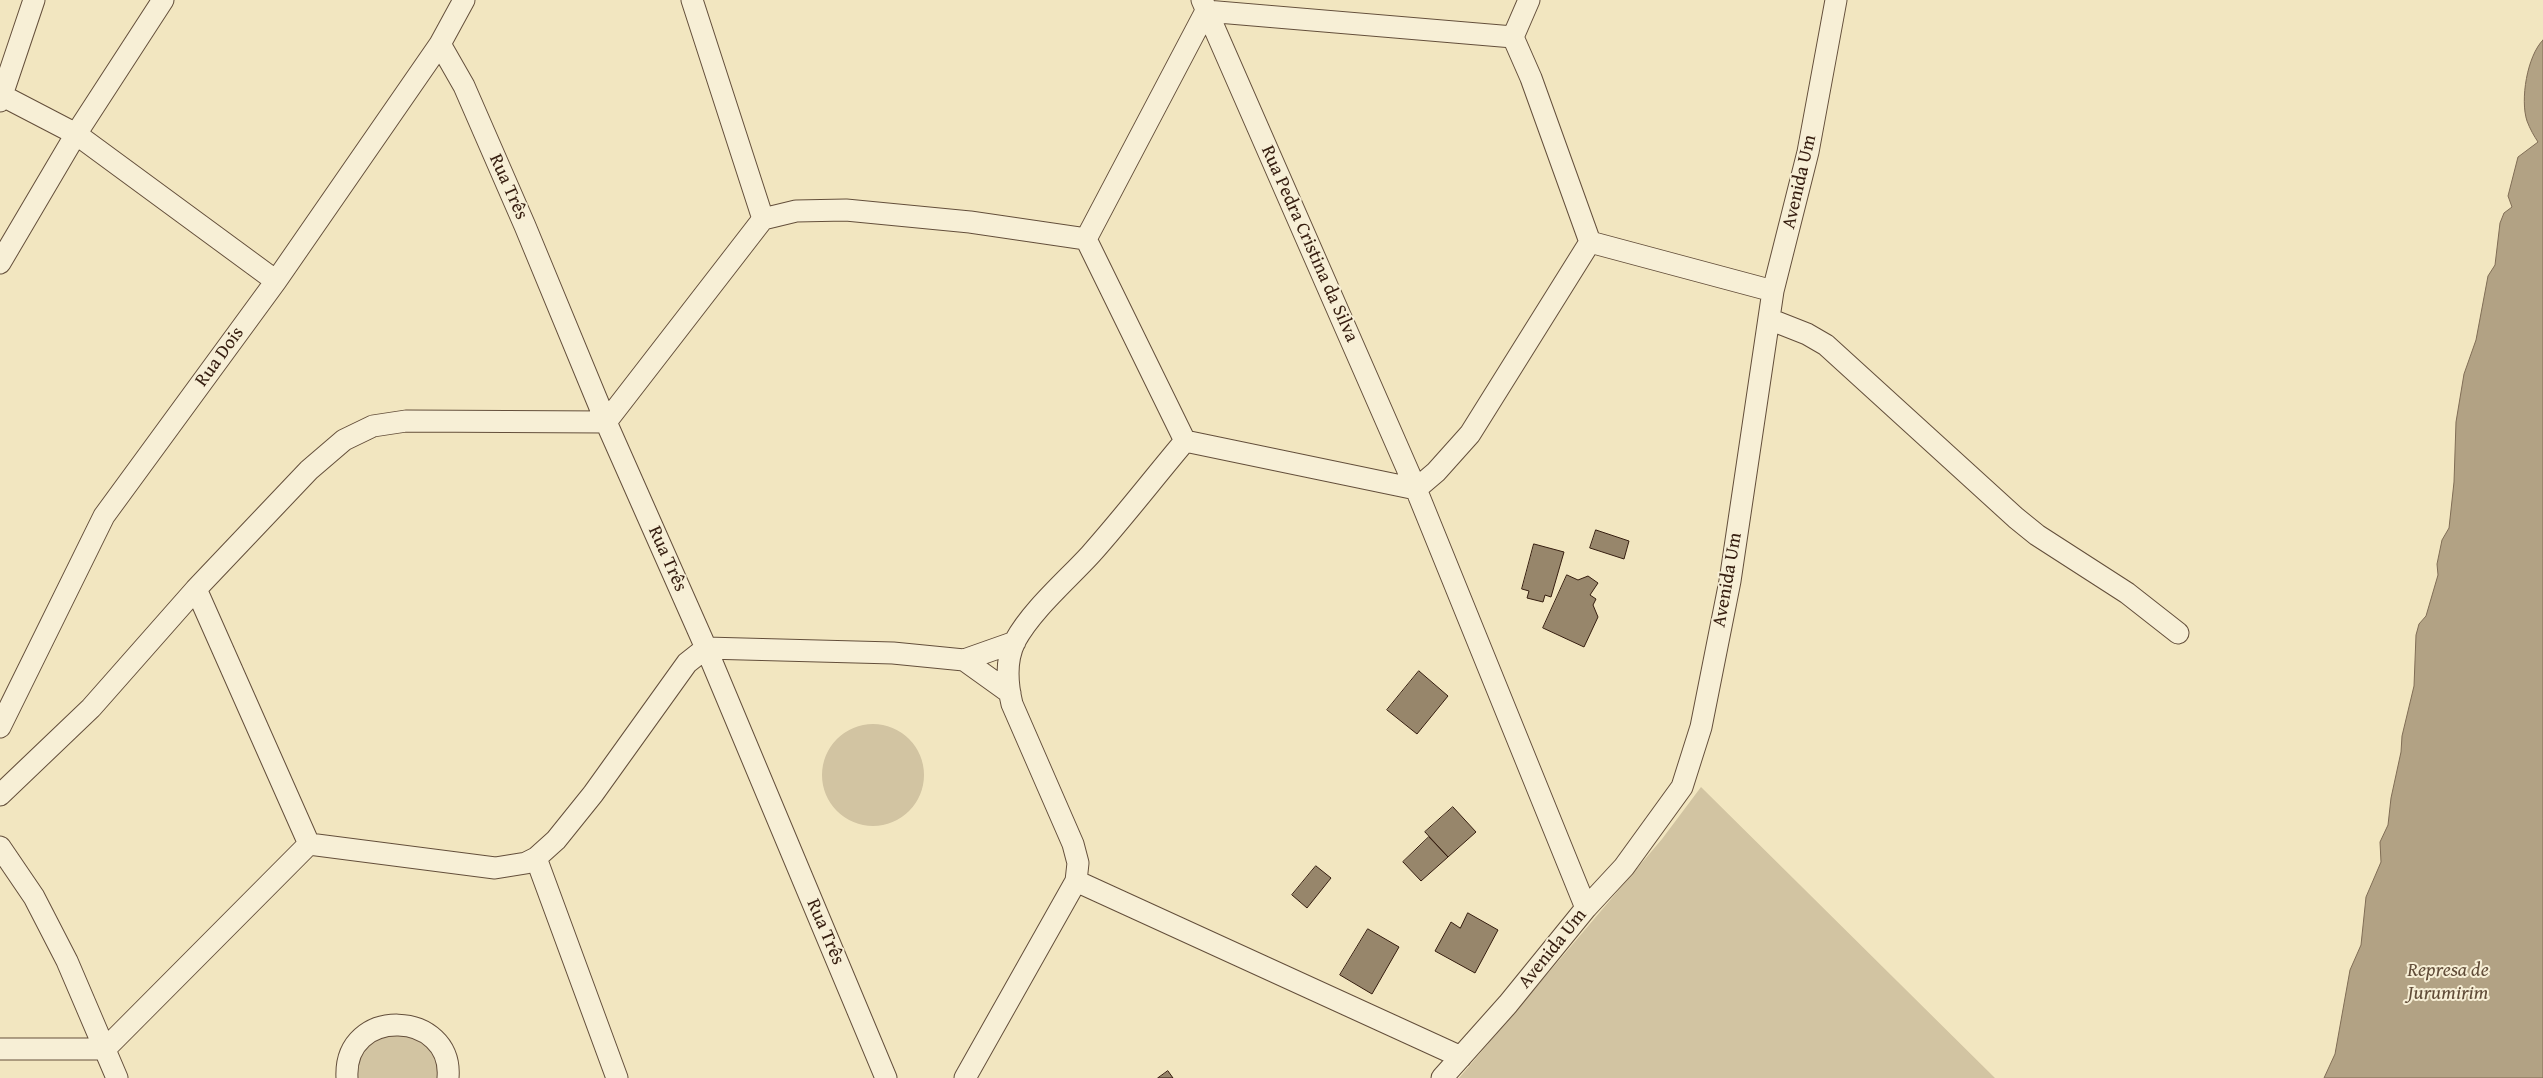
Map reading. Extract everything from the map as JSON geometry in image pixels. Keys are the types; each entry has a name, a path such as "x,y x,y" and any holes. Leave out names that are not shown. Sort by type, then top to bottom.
{"street":[{"path":"34,0 1,98 76,134 276,281"},
{"path":"0,263 76,134 163,0"},
{"name":"Rua Dois","path":"0,727 104,516 276,281 440,44 464,0"},
{"path":"692,0 763,218"},
{"path":"1529,0 1513,37 1531,78 1590,242"},
{"name":"Avenida Um","path":"1442,1078 1508,1004 1586,908 1624,867 1682,787 1701,727 1730,581 1773,291 1808,152 1836,0"},
{"path":"1086,239 1204,5 1513,37"},
{"name":"Rua Pedra Cristina da Silva","path":"1204,5 1416,489 1586,908"},
{"name":"Rua Três","path":"440,44 464,86 481,124 606,422 706,648 886,1078"},
{"path":"0,795 91,708 196,589 308,470 344,440 373,426 406,421 606,422 763,218 796,211 846,210 970,222 1086,239"},
{"path":"1086,239 1185,441"},
{"path":"1590,242 1773,291"},
{"path":"1185,441 1416,489 1436,472 1470,434 1590,242"},
{"path":"1769,319 1807,334 1826,345 2016,518 2037,535 2127,593 2178,633"},
{"path":"965,1078 1076,881 1078,863 1073,844 1028,742 1010,693 1007,682 1008,662 1015,642 1026,625 1092,552 1185,441"},
{"path":"196,589 310,844"},
{"path":"310,844 495,868 526,863 536,858 556,840 593,794 687,663 706,648 893,654 964,660 1015,642"},
{"path":"964,660 1010,693"},
{"path":"0,1049 105,1049 310,844"},
{"path":"0,847 34,897 67,961 117,1078"},
{"path":"536,858 616,1078"},
{"path":"1076,881 1461,1057"},
{"path":"347,1078 346,1067 352,1050 364,1036 381,1026 399,1024 427,1033 440,1046 447,1062 448,1078"}],"shaded area":[{"path":"873,724 892,728 909,739 920,756 924,775 920,794 909,811 892,822 873,826 854,822 837,811 826,794 822,775 826,756 837,739 854,728"},
{"path":"1701,787 1995,1078 1459,1078 1662,839"},
{"path":"398,1030 434,1050 442,1078 353,1078 359,1057 366,1045 378,1037"}],"water":[{"name":"Represa de Jurumirim","path":"2543,40 2543,1078 2324,1078 2335,1054 2350,970 2361,945 2366,897 2381,862 2380,842 2388,825 2402,736 2414,686 2416,635 2419,624 2426,616 2438,575 2437,564 2442,540 2449,528 2454,482 2456,422 2464,374 2476,340 2488,276 2495,265 2500,223 2504,213 2512,207 2508,196 2518,157 2538,142 2527,121 2524,102 2529,67 2537,47"}],"building":[{"path":"1596,530 1629,541 1624,559 1590,548"},
{"path":"1534,544 1564,552 1551,597 1545,595 1543,602 1527,598 1529,591 1522,589"},
{"path":"1567,575 1578,580 1588,576 1598,583 1590,595 1596,599 1593,605 1598,617 1584,647 1543,628"},
{"path":"1419,671 1448,696 1417,734 1387,710"},
{"path":"1453,807 1476,832 1448,857 1425,832"},
{"path":"1429,837 1448,857 1421,881 1403,862"},
{"path":"1316,866 1331,878 1307,908 1292,895"},
{"path":"1468,913 1498,930 1475,973 1435,951 1451,922 1460,928"},
{"path":"1368,929 1399,947 1372,994 1340,975"},
{"path":"1168,1071 1173,1078 1158,1078"}]}
